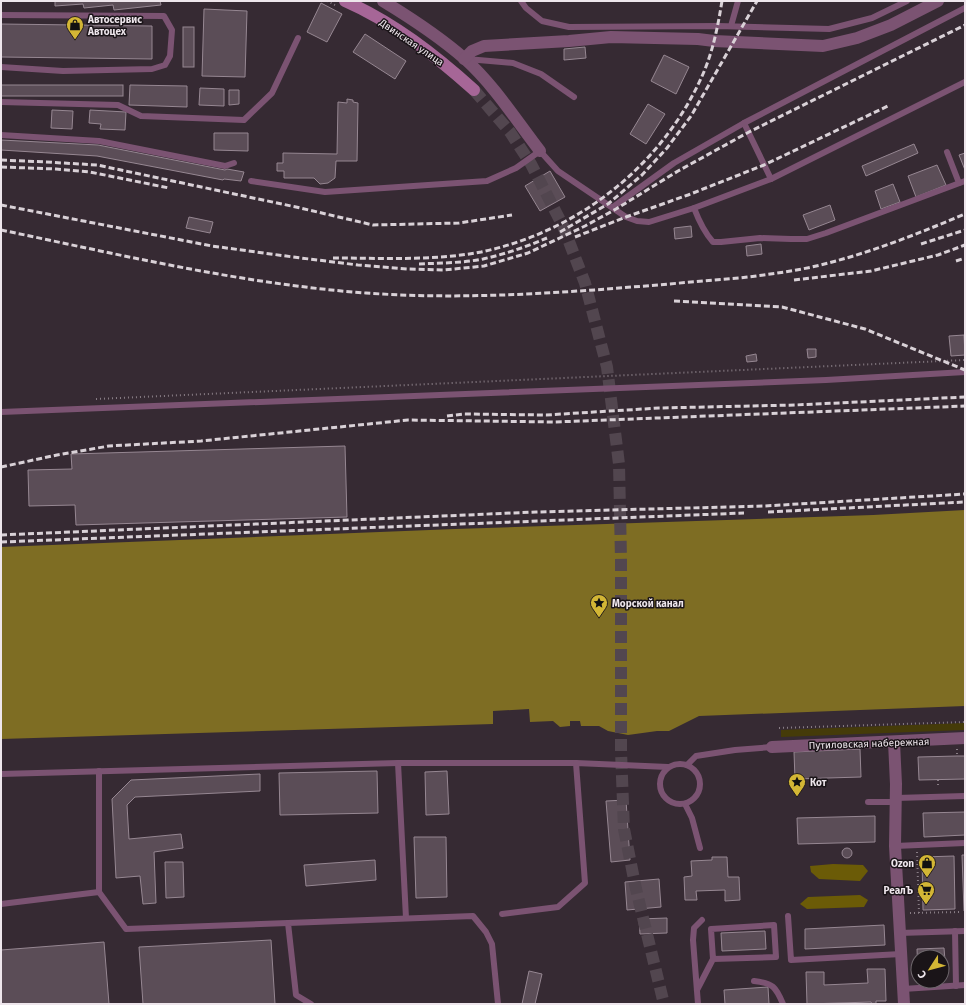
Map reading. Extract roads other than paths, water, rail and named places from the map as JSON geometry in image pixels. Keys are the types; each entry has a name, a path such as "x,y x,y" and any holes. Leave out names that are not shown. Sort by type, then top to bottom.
{"street":[{"name":"Двинская улица","path":"345,1 386,22 418,43 446,64 474,90"},
{"path":"382,1 433,34 464,58 485,80 540,150"},
{"path":"464,58 472,51 484,46 611,37 698,39 822,46 857,38 892,25 938,1"},
{"name":"Путиловская набережная","path":"772,747 965,738"},
{"path":"894,742 896,846 904,1004"}],"lane":[{"path":"522,1 526,8 542,21 570,27 731,26 830,29 872,18 908,1"},
{"path":"731,26 738,1"},
{"path":"613,207 674,163 744,123 965,8"},
{"path":"1,15 164,16 172,30 170,56 165,65 152,69 63,71 1,67"},
{"path":"1,102 118,106 141,116 244,120 272,93 298,38"},
{"path":"464,58 513,63 541,74 574,97"},
{"path":"251,181 325,192 487,181 516,168 540,150 558,170 626,217 637,221 649,222 694,208 771,179 965,82"},
{"path":"744,123 771,179"},
{"path":"1,135 99,141 225,166 234,163"},
{"path":"694,208 699,222 707,236 713,242 760,238 791,240 807,238 826,233 962,182 947,152"},
{"path":"1,412 826,380 965,372"},
{"path":"688,765 696,756 772,747"},
{"path":"1,774 398,764 576,762 668,767 683,763 697,771 700,778 701,787 693,800 685,804 678,804 670,801 664,796 660,789 660,781 663,773 668,767"},
{"path":"502,914 558,907 585,883 576,762"},
{"path":"398,764 406,918"},
{"path":"99,771 99,892 126,929 473,916 486,932 492,944 498,1004"},
{"path":"868,802 965,796"},
{"path":"685,804 692,818 700,848"},
{"path":"896,846 965,843"},
{"path":"1,904 99,892"},
{"path":"788,916 791,960 901,954"},
{"path":"698,1004 694,928 702,920"},
{"path":"288,923 296,995 312,1004"},
{"path":"697,990 713,959 711,928 774,925 776,957 713,959"},
{"path":"900,933 955,930 965,931"},
{"path":"955,930 956,986"},
{"path":"754,981 767,982 773,986 783,1004"},
{"path":"904,989 965,986"}],"tunnel":[{"path":"474,90 510,132 531,164 563,226 585,283 607,367 619,464 621,559 621,751 624,829 636,889 664,1004"}],"railway":[{"path":"333,258 426,258 481,252 517,242 551,229 583,211 613,190 641,165 665,137 686,107 703,74 710,56 722,1"},
{"path":"560,232 608,204 642,175 667,148 691,116 757,1"},
{"path":"1,205 212,246 293,257 358,265 408,269 444,270 484,266 528,253 585,226 678,171 749,132 965,25"},
{"path":"575,237 764,165 890,105"},
{"path":"1,160 97,165 296,207 373,225 459,223 512,215"},
{"path":"1,167 90,172 169,188"},
{"path":"1,230 182,268 274,283 366,293 459,296 600,290 740,278 785,272 851,257 909,237 965,214"},
{"path":"921,244 965,230"},
{"path":"419,264 483,259 515,250 547,238"},
{"path":"794,280 871,271 938,255 965,245"},
{"path":"956,261 965,258"},
{"path":"674,301 782,307 865,329 965,370"},
{"path":"447,416 464,414 546,415 659,408 795,405 965,397"},
{"path":"1,467 109,446 201,441 408,420 555,422 965,406"},
{"path":"1,535 536,512 765,506 965,494"},
{"path":"768,512 965,502"},
{"path":"1,542 744,513"}],"place":[{"name":"Автосервис Автоцех","path":"75,40"},
{"name":"Морской канал","path":"599,618"},
{"name":"Кот","path":"797,797"},
{"name":"Ozon","path":"927,878"},
{"name":"РеалЪ","path":"926,905"}]}
